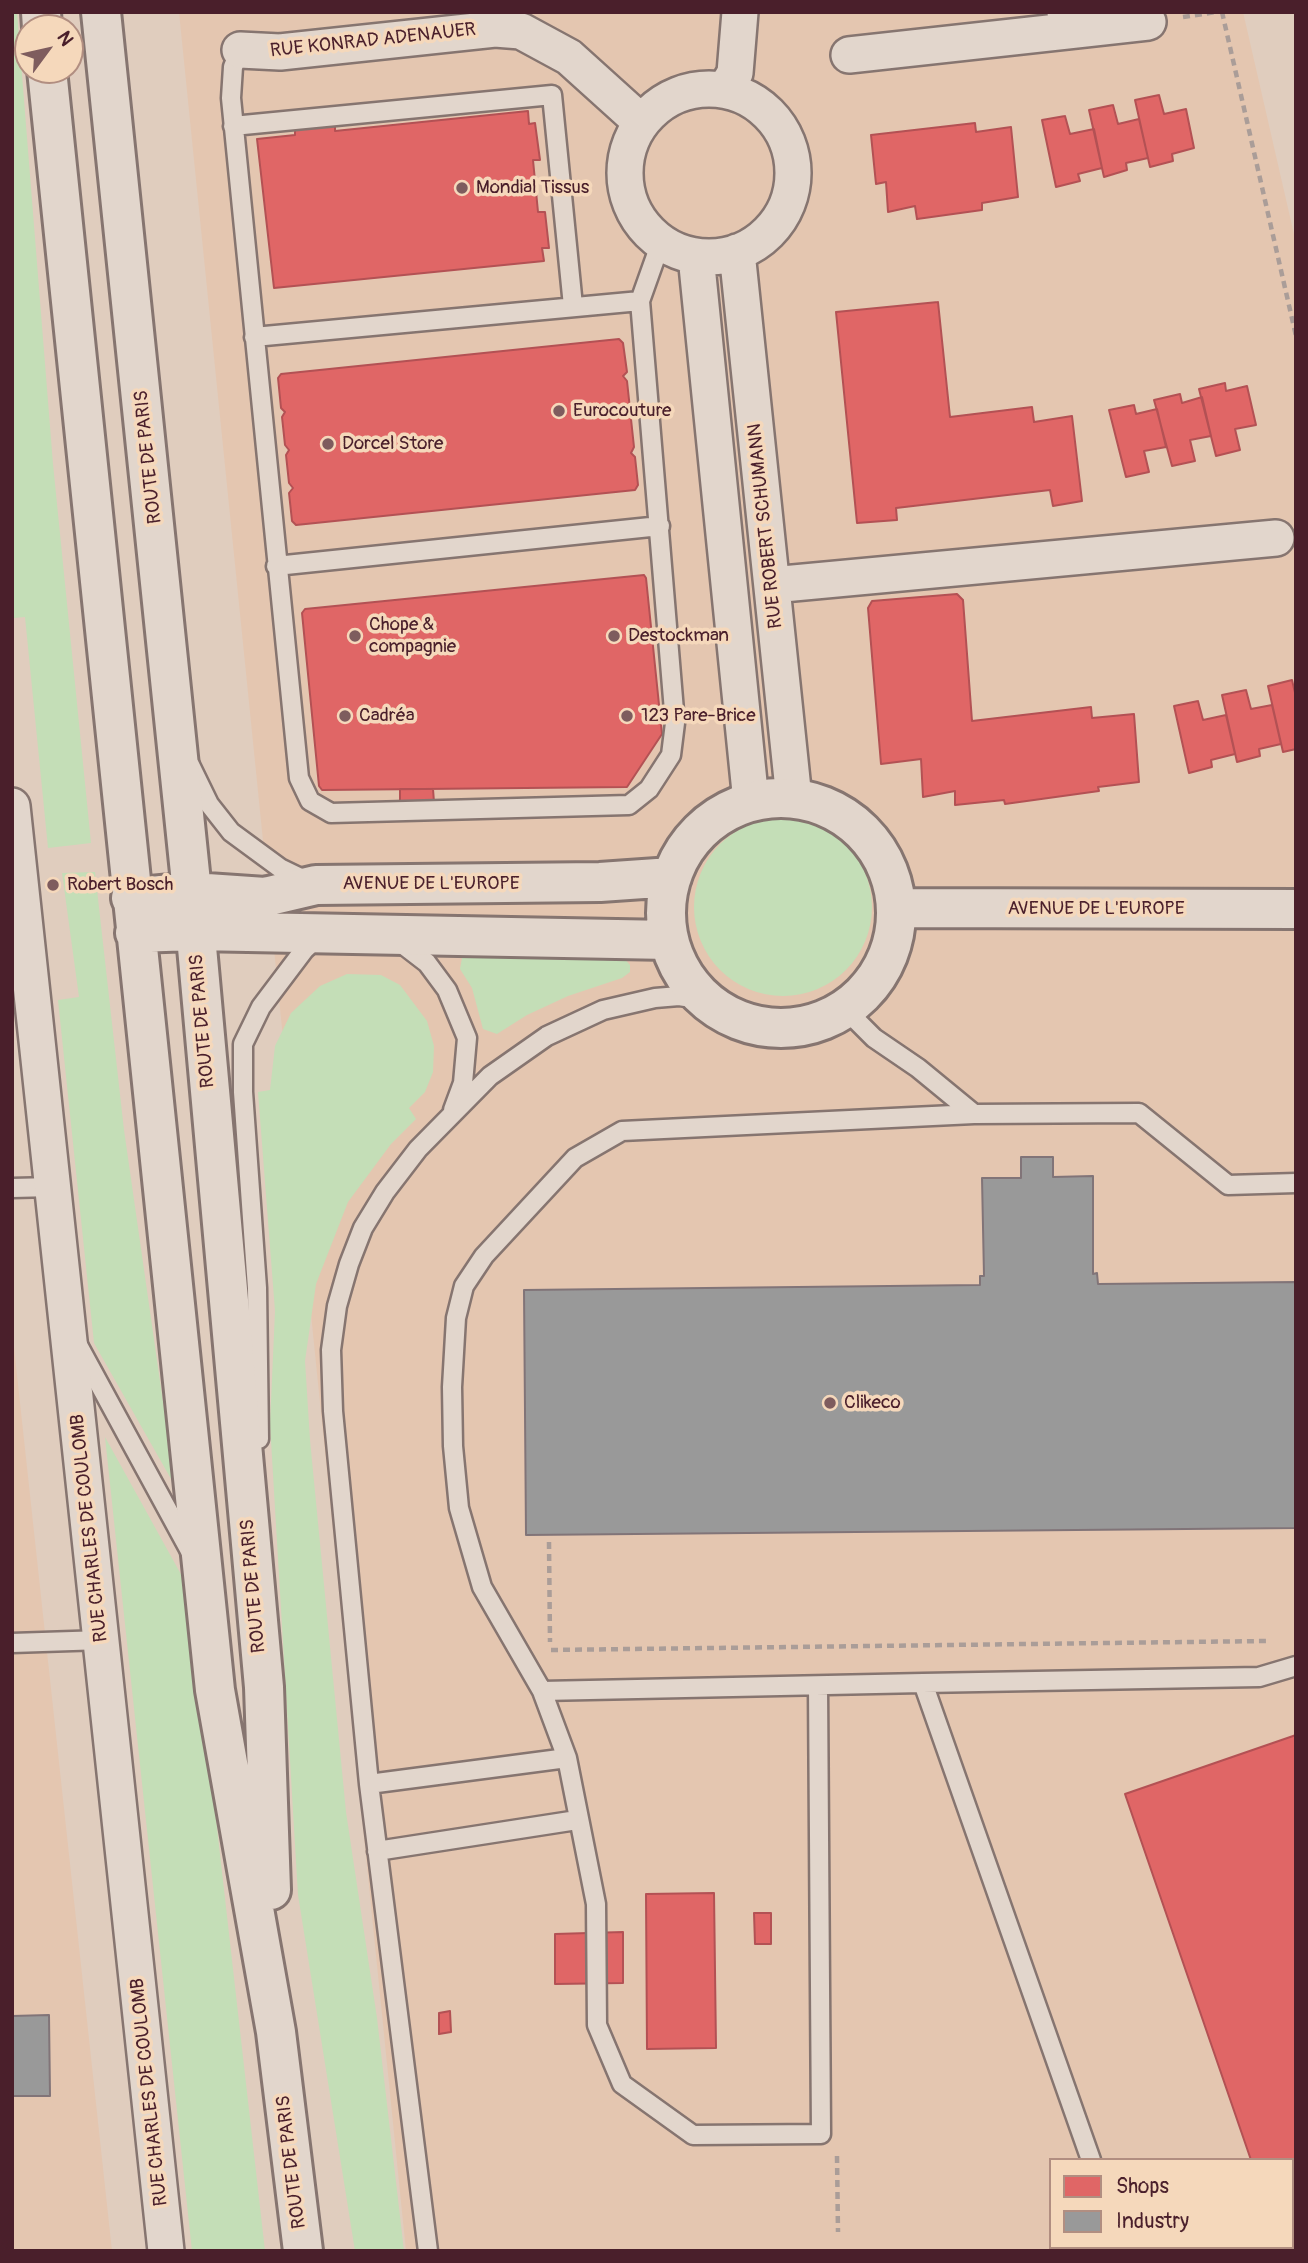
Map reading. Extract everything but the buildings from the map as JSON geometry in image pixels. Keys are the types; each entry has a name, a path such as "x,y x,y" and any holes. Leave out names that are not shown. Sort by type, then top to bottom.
{"main road":[{"name":"ROUTE DE PARIS","path":"101,12 178,733 264,1688 276,2032"},
{"name":"ROUTE DE PARIS","path":"48,84 215,1690 276,2032 303,2251"},
{"path":"794,799 838,813 873,843 885,863 896,908 889,955 878,976 845,1009 826,1019 784,1029 741,1022 705,1000 682,972 669,940 667,898 672,877 694,838 721,816 751,802 794,799"},
{"name":"AVENUE DE L'EUROPE","path":"133,915 192,892 265,897 316,885 600,882 672,877"},
{"name":"AVENUE DE L'EUROPE","path":"896,908 1296,909"},
{"path":"133,915 195,931 669,940"}],"street":[{"path":"725,90 735,73 740,12"},
{"path":"849,55 1066,22 1148,22"},
{"name":"RUE KONRAD ADENAUER","path":"240,50 280,52 495,29 521,31 569,57 641,122"},
{"path":"693,89 725,90 742,95 772,117 790,148 792,184 780,218 761,239 737,252 717,257 696,256 661,242 646,230 628,196 625,158 641,122 651,111 678,94 693,89"},
{"name":"RUE ROBERT SCHUMANN","path":"737,252 794,799"},
{"path":"696,256 751,802"},
{"path":"772,585 1276,538"},
{"name":"RUE CHARLES DE COULOMB","path":"12,806 103,1640 166,2251"}],"lane":[{"path":"240,50 233,67 233,127 299,778 310,801 331,813 629,805 649,789 671,755 675,723 640,301 661,242"},
{"path":"233,127 552,95 573,306"},
{"path":"254,337 640,301"},
{"path":"276,566 660,526"},
{"path":"178,733 209,804 231,832 279,867 316,885"},
{"path":"264,1688 257,1288 243,1092 243,1044 261,1007 304,950 322,934"},
{"path":"386,934 411,948 427,962 459,1013 467,1038 467,1059 451,1115"},
{"path":"428,2251 369,1784 333,1412 331,1350 337,1306 363,1228 402,1170 490,1076 547,1035 603,1010 655,998 679,996 705,1000"},
{"path":"845,1009 874,1038 918,1068 974,1114"},
{"path":"818,1686 821,2134 692,2135 622,2084 597,2025 596,1904 577,1820 567,1758 542,1691 482,1587 459,1508 453,1446 452,1387 456,1318 464,1286 484,1256 575,1158 622,1130 974,1114 1139,1113 1228,1185 1296,1183"},
{"path":"12,1188 53,1187"},
{"path":"68,1326 204,1577"},
{"path":"12,1643 103,1640"},
{"path":"542,1691 1259,1677 1296,1666"},
{"path":"923,1683 1090,2158"},
{"path":"369,1784 567,1758"},
{"path":"377,1851 577,1820"}],"path":[{"path":"1222,12 1296,336"},
{"path":"549,1542 550,1650 1253,1643 1275,1640"}],"shaded area":[{"path":"179,12 1243,12 1296,243 1296,2251 406,2251"},
{"path":"12,1329 112,2251 12,2251"}],"green space":[{"path":"12,12 17,12 14,14 14,84 23,84 53,464 91,843 48,848 25,617 14,618"},
{"path":"783,818 817,825 846,844 865,873 872,907 865,941 846,970 817,989 783,996 749,989 720,970 701,941 694,907 701,873 720,844 749,825"},
{"path":"95,872 124,1130 175,1486 94,1343 58,1000 79,997 62,873"},
{"path":"623,957 630,965 630,972 622,978 568,996 527,1015 497,1034 483,1029 472,988 460,969 462,958"},
{"path":"347,974 381,975 400,985 427,1021 434,1046 433,1072 425,1092 409,1108 416,1119 391,1144 348,1202 316,1284 305,1361 310,1440 346,1812 377,2018 404,2251 355,2251 298,1895 270,1424 275,1311 258,1092 270,1090 275,1046 291,1013 320,986"},
{"path":"105,1437 183,1578 195,1634 265,2251 192,2251"}],"place":[{"name":"Mondial Tissus","path":"462,188"},
{"name":"Eurocouture","path":"559,411"},
{"name":"Dorcel Store","path":"328,444"},
{"name":"Chope & compagnie","path":"355,636"},
{"name":"Destockman","path":"614,636"},
{"name":"Cadréa","path":"345,716"},
{"name":"123 Pare-Brice","path":"627,716"},
{"name":"Robert Bosch","path":"53,885"},
{"name":"Clikeco","path":"830,1403"}]}
